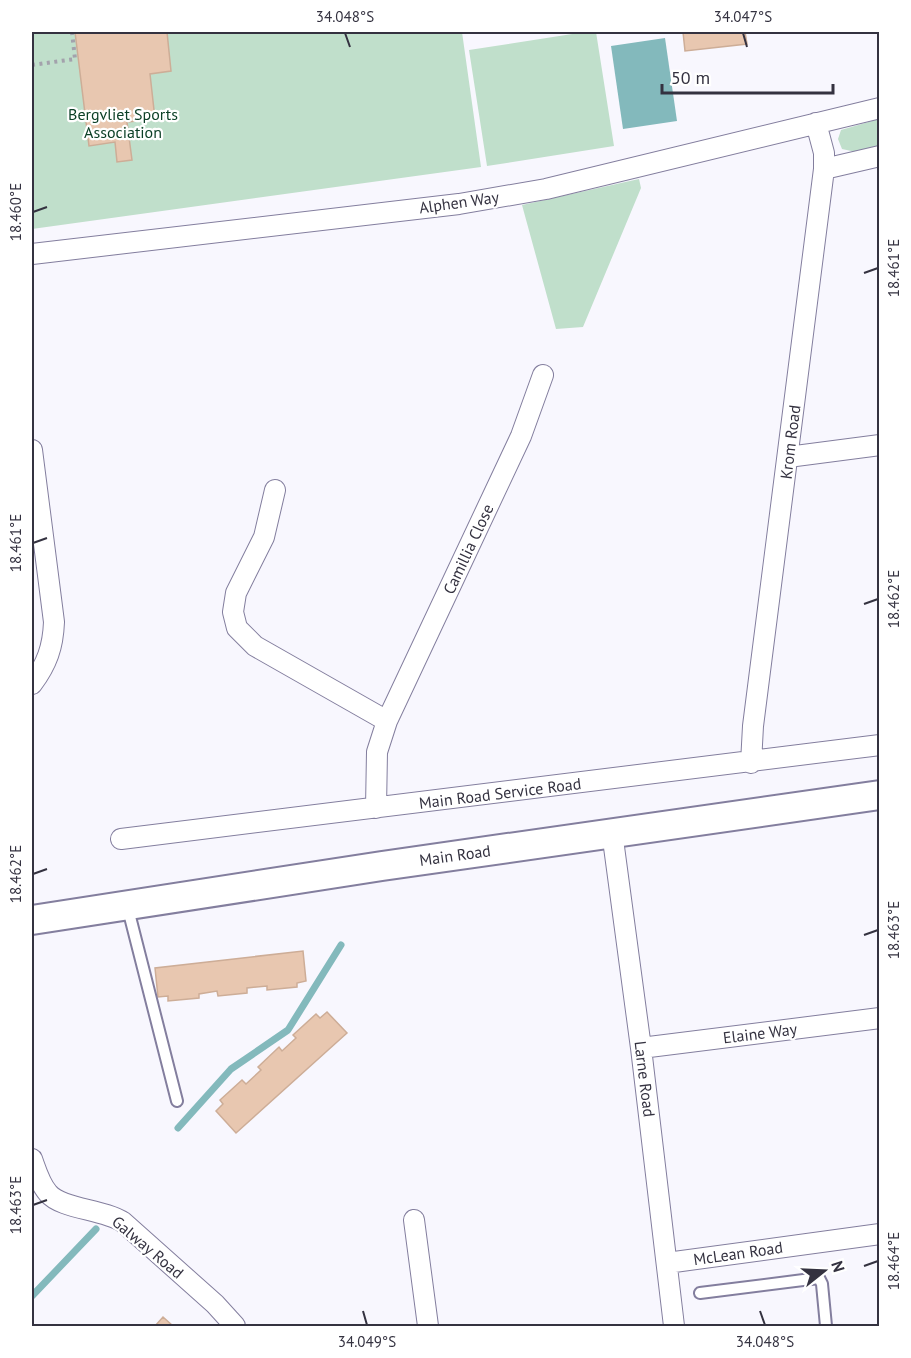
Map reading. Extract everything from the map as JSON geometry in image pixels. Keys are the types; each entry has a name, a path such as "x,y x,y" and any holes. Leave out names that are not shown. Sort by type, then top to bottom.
{"main road":[{"name":"Main Road","path":"32,920 612,832 879,795"}],"street":[{"name":"Alphen Way","path":"32,254 459,204 546,189 879,108"},
{"name":"Krom Road","path":"751,762 753,726 824,169 824,153 816,123"},
{"path":"824,169 879,156"},
{"name":"Camillia Close","path":"376,808 377,752 387,721 521,436 543,375"},
{"path":"788,457 879,445"},
{"path":"32,450 37,541 54,622 53,642 49,657 32,684"},
{"path":"275,490 264,537 236,593 233,612 237,628 255,646 387,721"},
{"name":"Main Road Service Road","path":"121,839 879,745"},
{"name":"Larne Road","path":"612,832 641,1048 674,1326"},
{"name":"Elaine Way","path":"641,1048 879,1018"},
{"name":"Galway Road","path":"32,1159 38,1192 110,1215 123,1222 214,1304 235,1326"},
{"path":"414,1220 428,1326"},
{"name":"McLean Road","path":"667,1263 879,1234"}],"lane":[{"path":"127,905 177,1101"},
{"path":"699,1293 819,1278 822,1284 826,1326"}],"path":[{"path":"32,65 75,59 72,32"}],"green space":[{"name":"Bergvliet Sports Association","path":"32,32 462,32 481,167 32,229"},
{"path":"596,32 614,146 487,166 469,50"},
{"path":"879,119 879,146 856,152 842,149 838,139 841,130"},
{"path":"639,179 641,188 583,327 556,329 522,205"}],"water":[{"path":"665,38 677,121 623,129 611,46"}],"building":[{"path":"75,32 167,32 171,71 150,74 155,119 127,122 132,160 117,162 115,142 89,146"},
{"path":"683,32 745,32 747,44 685,51"},
{"path":"303,951 306,981 297,983 297,987 267,990 267,986 247,988 247,993 218,996 217,991 199,994 199,998 168,1001 168,996 158,997 155,968"},
{"path":"327,1012 347,1033 236,1133 216,1111 223,1104 220,1100 242,1080 246,1084 261,1070 258,1067 279,1047 282,1051 296,1038 293,1035 316,1014 320,1018"},
{"path":"163,1317 173,1326 155,1326"}],"waterway":[{"path":"178,1128 231,1069 288,1030 341,945"},
{"path":"32,1296 96,1229"}]}
